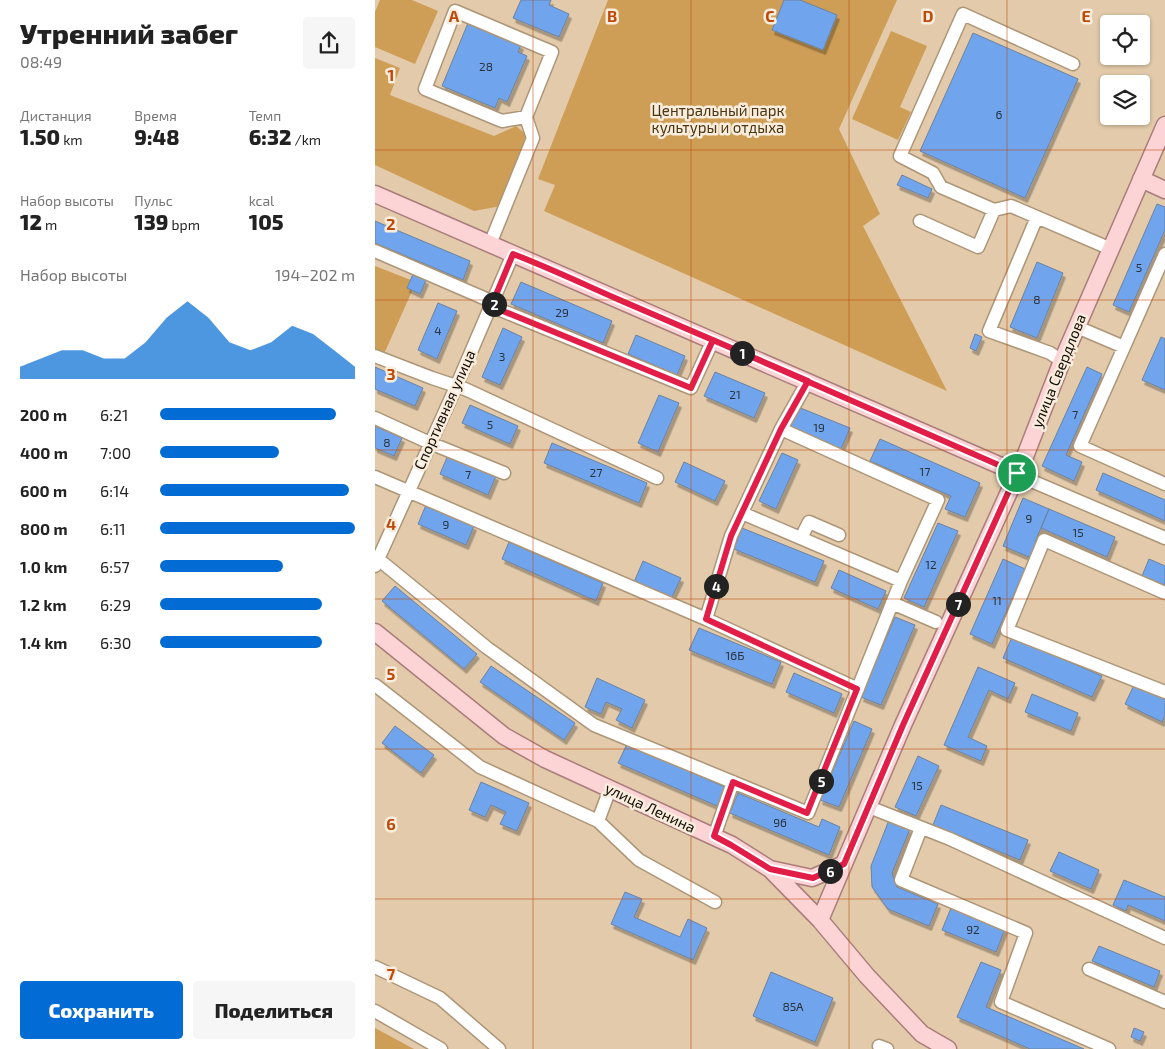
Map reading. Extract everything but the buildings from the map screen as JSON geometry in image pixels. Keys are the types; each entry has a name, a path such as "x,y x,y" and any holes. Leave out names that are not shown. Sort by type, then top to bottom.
{"main road":[{"name":"улица Свердлова","path":"820,920 899,733 1017,473 1062,361 1165,125"},
{"path":"1141,179 1165,190"},
{"path":"375,194 1017,473"},
{"name":"улица Ленина","path":"375,632 504,736 545,759 714,836 770,869 820,920 867,976 922,1034 948,1049"},
{"path":"770,869 813,878 844,864"}],"street":[{"path":"490,244 533,138 526,117 552,52 455,11 425,89 502,121 526,117"},
{"path":"1073,64 963,14 900,156 933,173 941,187 995,210 1011,206 1111,249"},
{"path":"920,221 978,248 995,210"},
{"path":"1037,217 989,332 1050,353 1062,361"},
{"path":"375,251 493,302 498,309 691,388 713,340"},
{"name":"Спортивная улица","path":"376,562 457,387 513,254"},
{"path":"1165,254 1080,446 1165,484"},
{"path":"1077,327 1124,347"},
{"path":"375,356 465,389 657,478"},
{"path":"706,619 731,536 781,429 808,381"},
{"path":"375,418 505,473"},
{"path":"376,562 383,563 486,647 594,725 807,813 901,581 938,500 781,429"},
{"path":"1017,473 1165,538"},
{"path":"375,477 706,619 857,689"},
{"path":"742,513 901,581"},
{"path":"801,538 809,522 839,535"},
{"path":"1165,593 1044,540 1007,630 1165,692"},
{"path":"892,603 936,622"},
{"path":"375,685 480,768 597,821 639,860 715,902"},
{"path":"714,836 733,782"},
{"path":"597,821 610,789"},
{"path":"869,807 950,839 1165,938"},
{"path":"921,828 901,880 1026,933 1001,1002 1109,1049"},
{"path":"375,967 440,998 499,1049"},
{"path":"1089,969 1165,1002"},
{"path":"375,1011 441,1049"}],"green space":[{"path":"380,0 412,0 438,11 415,64 375,47 375,12"},
{"name":"Центральный парк культуры и отдыха","path":"608,0 897,0 839,129 880,214 863,226 947,391 544,211 555,185 538,179"},
{"path":"891,31 927,46 900,107 911,112 898,140 852,119"},
{"path":"375,58 400,68 390,95 494,136 516,126 528,136 501,206 474,211 375,165"},
{"path":"375,266 416,282 384,354 375,350"},
{"path":"375,1028 414,1049 375,1049"}],"route":[{"path":"1017,473 808,381 713,340 691,388 498,309 493,302 513,254 547,268 808,381 781,429 731,536 706,619 857,689 807,813 733,782 714,836 770,869 813,878 844,864 903,725 1017,473"}]}
